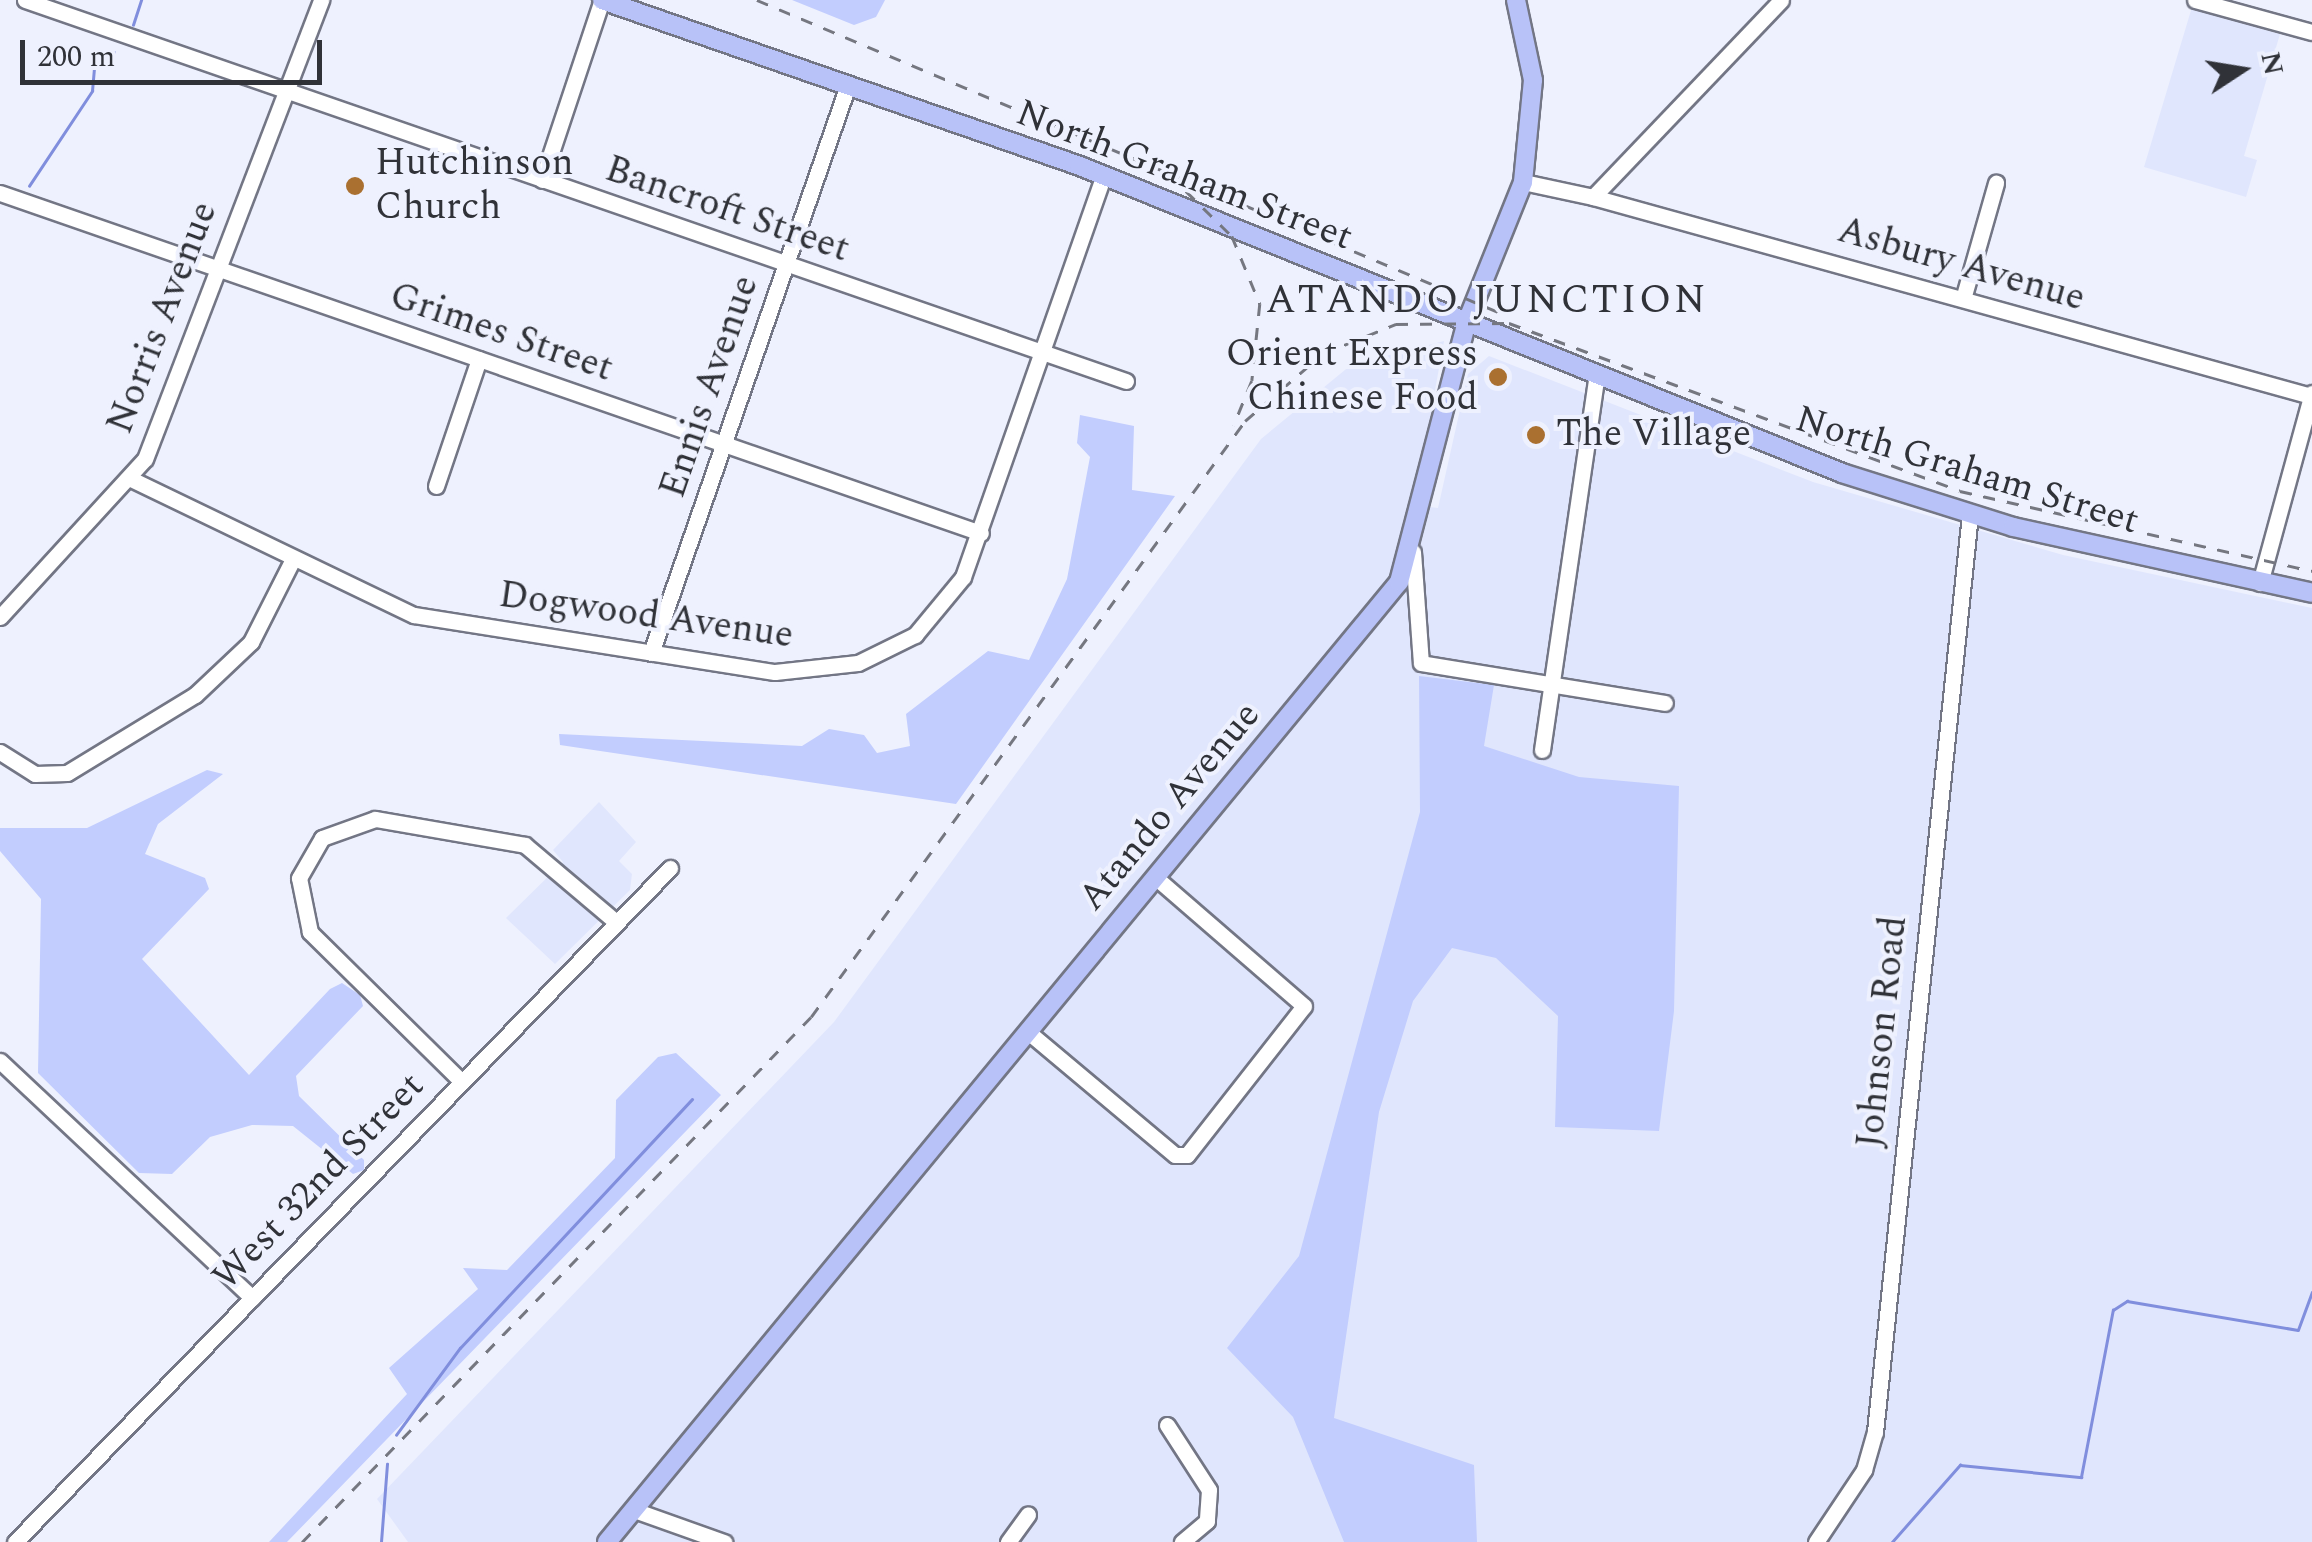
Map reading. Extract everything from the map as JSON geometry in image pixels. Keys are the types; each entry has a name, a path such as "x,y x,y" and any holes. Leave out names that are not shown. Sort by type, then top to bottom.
{"main road":[{"name":"North Graham Street","path":"602,0 1104,175 1596,378 1970,514 2312,593"},
{"name":"Atando Avenue","path":"607,1542 1399,582 1413,552 1466,324 1523,182 1533,80 1516,0"}],"street":[{"name":"Bancroft Street","path":"25,0 1126,382"},
{"name":"Norris Avenue","path":"0,617 132,479 321,0"},
{"path":"542,180 602,0"},
{"path":"1593,197 1781,0"},
{"path":"2195,0 2312,32"},
{"name":"Ennis Avenue","path":"651,653 848,85"},
{"name":"Dogwood Avenue","path":"132,479 292,562 398,611 651,653 801,672 882,654 938,614 980,533 1104,175"},
{"name":"Asbury Avenue","path":"1523,182 1593,197 2312,395"},
{"path":"1964,299 1996,183"},
{"name":"Grimes Street","path":"0,193 980,533"},
{"path":"436,486 479,360"},
{"path":"1542,750 1596,378"},
{"path":"2260,583 2312,395"},
{"name":"Johnson Road","path":"1816,1542 1864,1470 1876,1432 1970,514"},
{"path":"1413,552 1421,663 1666,703"},
{"path":"0,752 35,774 66,773 205,688 251,642 292,562"},
{"path":"462,1082 310,932 299,878 322,838 375,819 525,845 616,922"},
{"name":"West 32nd Street","path":"16,1542 670,868"},
{"path":"1027,1031 1182,1158 1304,1006 1155,877"},
{"path":"0,1061 252,1298"},
{"path":"1167,1425 1209,1490 1207,1522 1182,1542"},
{"path":"634,1510 724,1542"},
{"path":"1008,1542 1028,1514"}],"shaded area":[{"path":"792,0 885,0 876,17 854,25"},
{"path":"2192,7 2280,34 2244,156 2257,160 2246,197 2144,167"},
{"path":"1444,341 1414,505 1438,508 1468,374 1489,356 1813,482 2063,555 2312,608 2312,1542 408,1542 377,1499 834,1022 1261,439 1351,365"},
{"path":"1080,415 1134,426 1132,490 1175,496 956,804 560,745 559,734 802,746 829,729 864,735 877,753 910,746 906,714 988,651 1029,660 1067,579 1090,457 1077,443"},
{"path":"1419,676 1494,685 1484,746 1579,777 1679,786 1674,1011 1659,1131 1555,1127 1558,1016 1496,958 1452,948 1413,1001 1379,1112 1334,1418 1474,1465 1477,1542 1344,1542 1293,1417 1227,1348 1299,1256 1420,812"},
{"path":"207,770 223,774 158,824 145,854 205,878 209,889 142,959 249,1075 330,989 342,983 360,995 363,1006 296,1076 299,1096 364,1160 364,1170 353,1174 293,1126 252,1125 210,1137 172,1174 139,1173 38,1073 41,899 0,851 0,828 87,828"},
{"path":"599,802 636,842 619,861 632,874 630,890 555,964 506,918 563,862 553,850"},
{"path":"676,1053 721,1095 287,1542 269,1542 407,1394 389,1368 478,1289 463,1268 507,1270 615,1158 616,1100 658,1057"}],"waterway":[{"path":"133,25 141,0"},
{"path":"29,186 92,91 95,59 114,52"},
{"path":"396,1435 460,1348 692,1099"},
{"path":"1892,1542 1960,1465 2081,1477 2113,1310 2127,1301 2298,1330 2312,1292"},
{"path":"381,1542 387,1464"}],"railway":[{"path":"757,0 1508,316"},
{"path":"1186,191 1232,236 1260,304 1252,381 1234,425"},
{"path":"302,1542 811,1017 1245,421 1322,354 1396,324 1509,323 1960,491 2312,571"}],"place":[{"name":"Hutchinson Church","path":"355,186"},
{"name":"Orient Express Chinese Food","path":"1498,377"},
{"name":"The Village","path":"1536,435"}],"district":[{"name":"ATANDO JUNCTION","path":"1487,301"}]}
